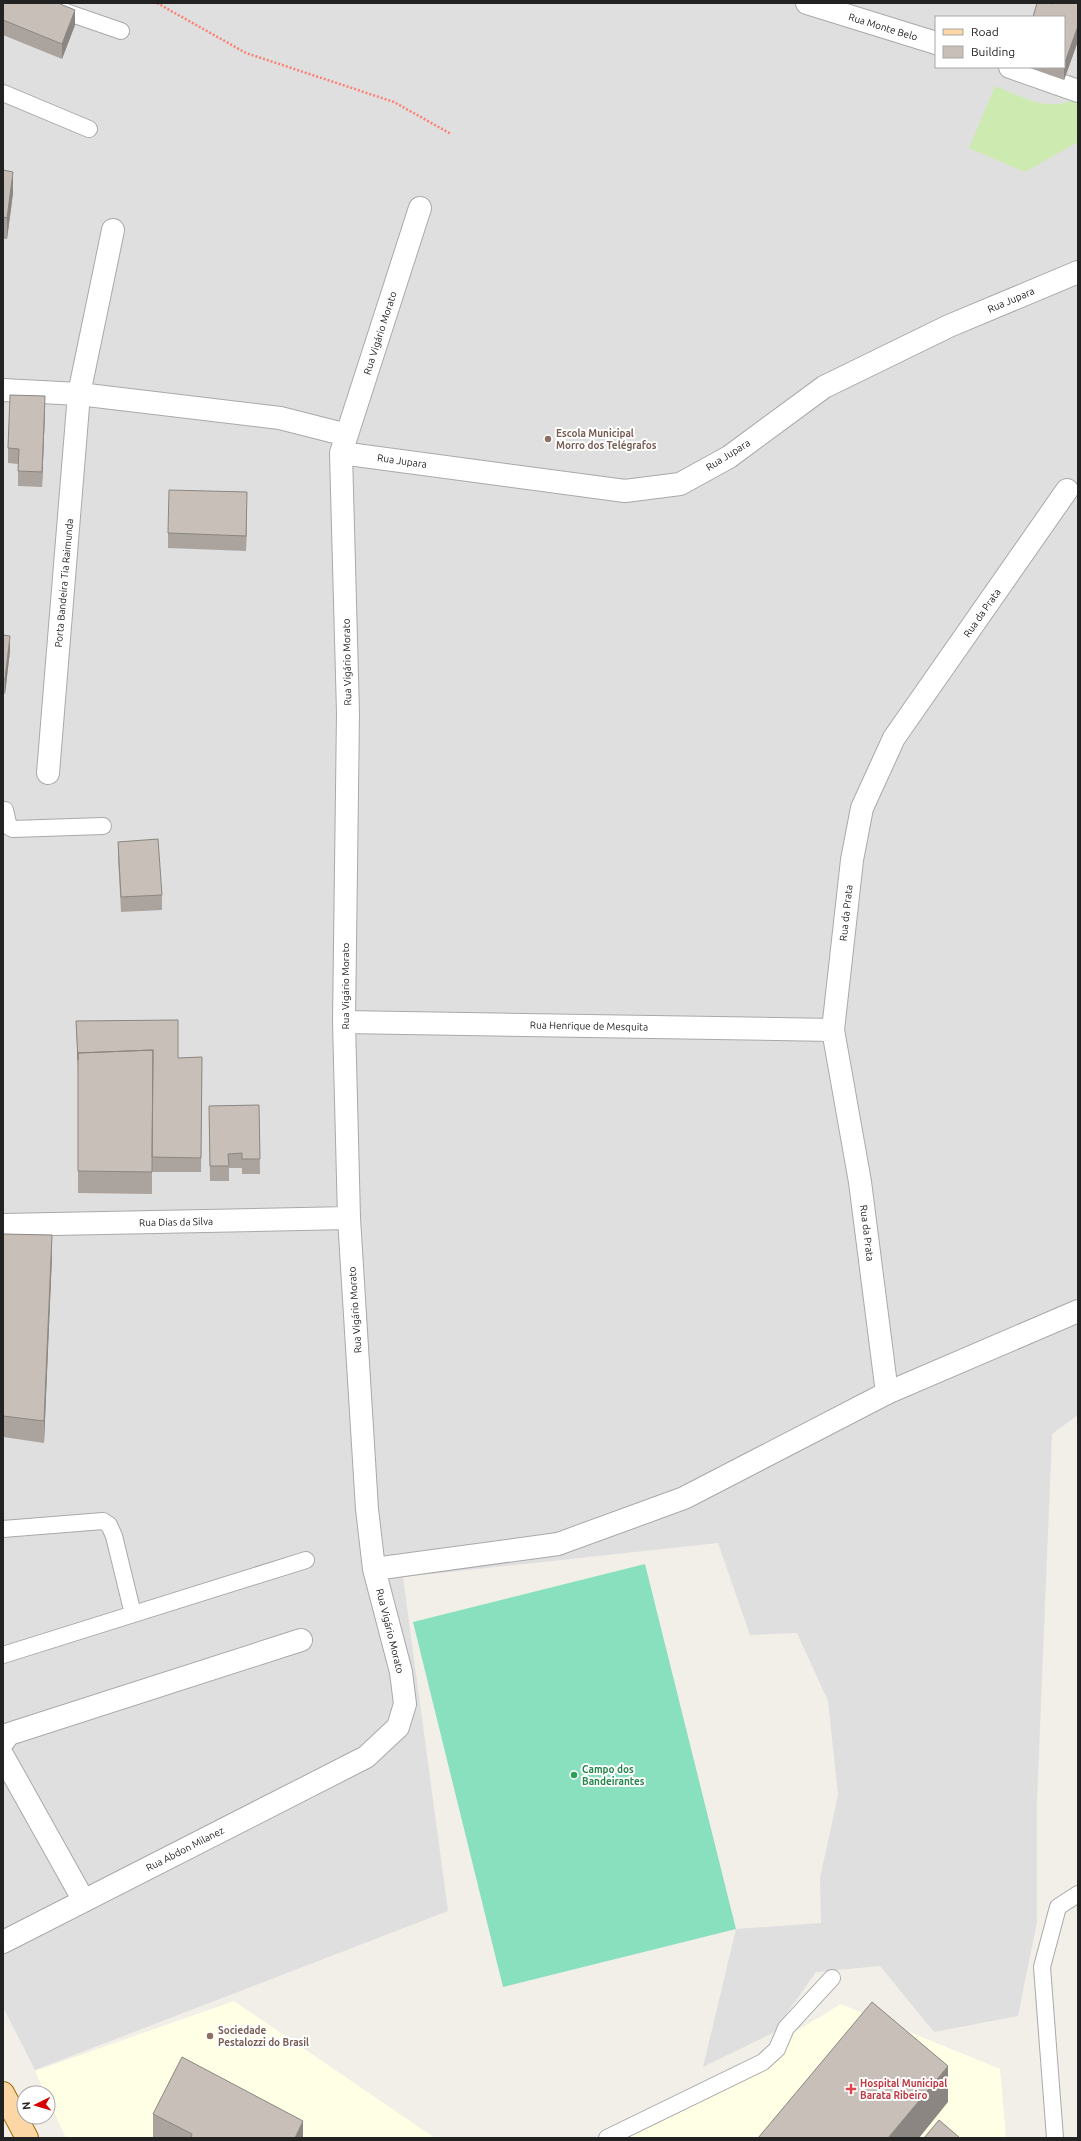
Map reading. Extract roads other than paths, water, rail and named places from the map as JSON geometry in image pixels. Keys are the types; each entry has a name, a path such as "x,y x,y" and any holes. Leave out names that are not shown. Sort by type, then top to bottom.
{"main road":[{"path":"3,2093 27,2138"}],"street":[{"name":"Rua Monte Belo","path":"808,3 935,43"},
{"path":"1013,68 1077,87"},
{"name":"Rua Vigário Morato","path":"366,1757 398,1727 405,1704 401,1672 374,1569 368,1509 349,1218 344,1022 348,713 344,444 420,208"},
{"name":"Porta Bandeira Tia Raimunda","path":"48,773 79,394 113,230"},
{"name":"Rua Jupara","path":"79,394 280,418 344,444 625,491 680,484 729,458 824,387 949,326 1078,272"},
{"path":"3,390 79,394"},
{"name":"Rua da Prata","path":"887,1393 860,1182 833,1030 852,860 862,808 894,738 1067,490"},
{"name":"Rua Henrique de Mesquita","path":"344,1022 833,1030"},
{"name":"Rua Dias da Silva","path":"3,1225 349,1218"},
{"path":"374,1569 558,1544 684,1498 887,1393 1078,1311"},
{"path":"3,1742 9,1734 301,1640"},
{"path":"3,1756 84,1901"},
{"name":"Rua Abdon Milanez","path":"3,1942 366,1757"}],"lane":[{"path":"40,3 121,31"},
{"path":"3,93 89,129"},
{"path":"3,810 5,810 9,827 13,829 102,826"},
{"path":"3,1529 102,1521 108,1525 114,1536 133,1614"},
{"path":"3,1655 306,1560"},
{"path":"1055,2138 1042,1967 1058,1907 1078,1894"},
{"path":"607,2138 763,2062 777,2049 786,2028 832,1978"}],"place":[{"name":"Escola Municipal Morro dos Telégrafos","path":"548,439"},
{"name":"Campo dos Bandeirantes","path":"574,1775"},
{"name":"Sociedade Pestalozzi do Brasil","path":"210,2036"},
{"name":"Hospital Municipal Barata Ribeiro","path":"851,2089"}]}
